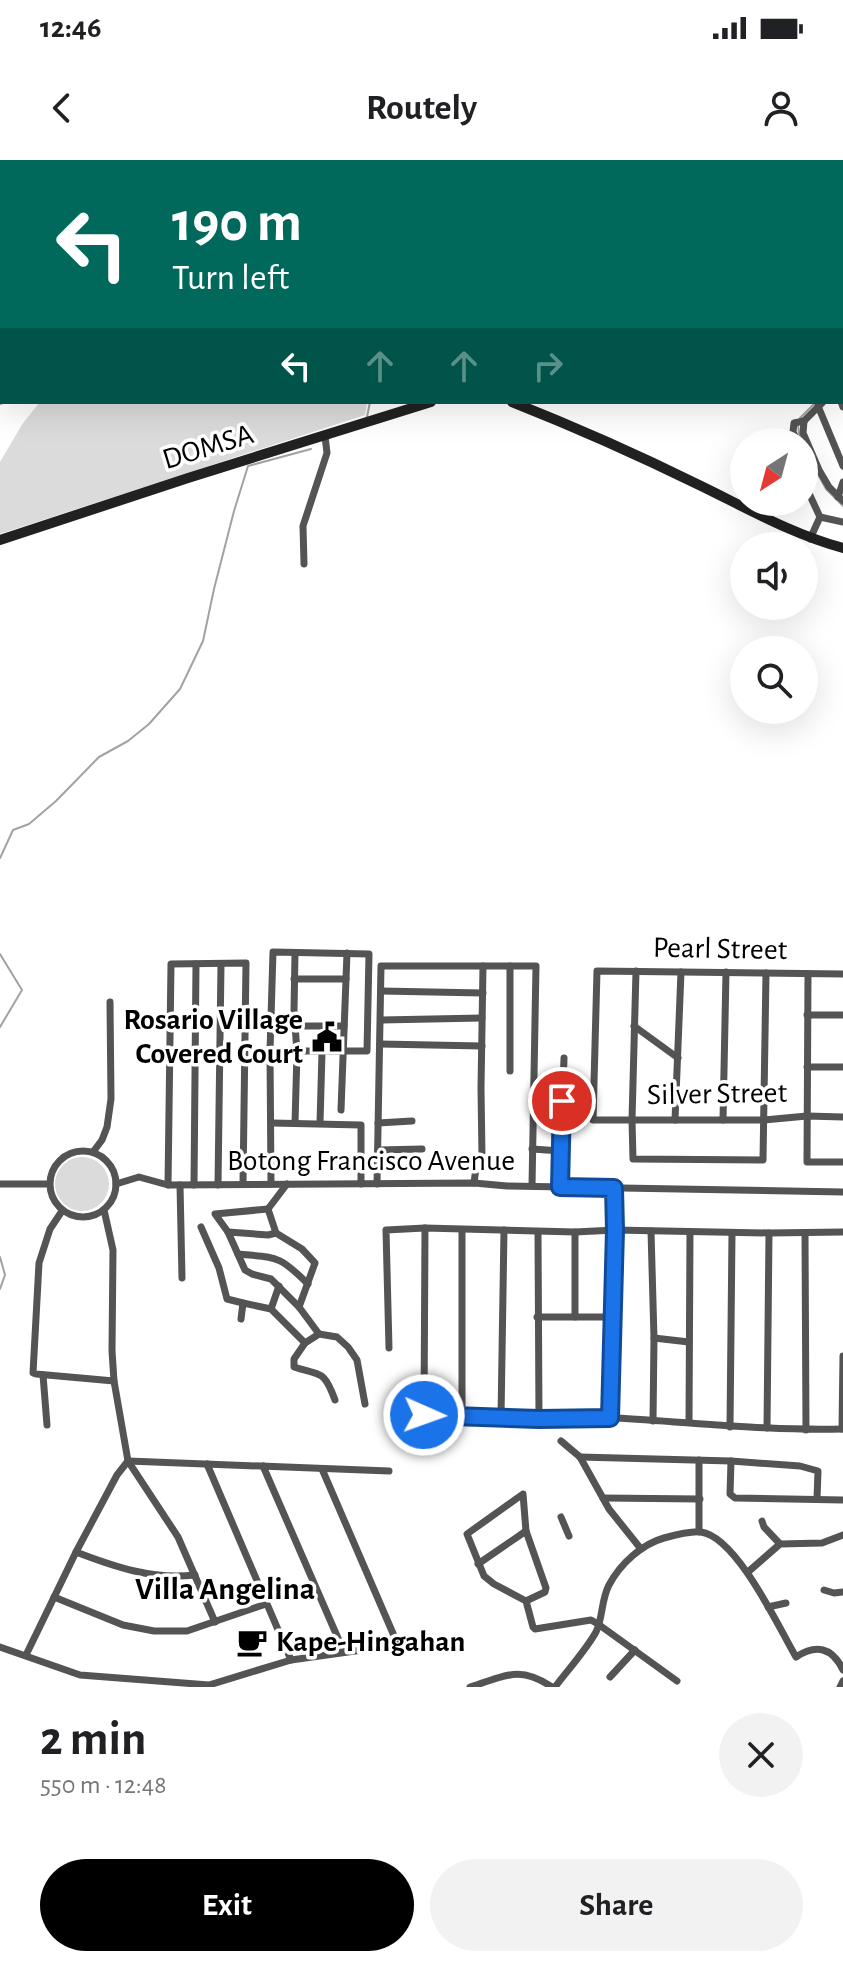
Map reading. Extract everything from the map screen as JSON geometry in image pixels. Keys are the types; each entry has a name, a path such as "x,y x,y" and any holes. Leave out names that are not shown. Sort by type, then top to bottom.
{"main road":[{"name":"DOMSA","path":"0,540 425,404"},
{"path":"517,404 608,441 794,532"},
{"path":"818,541 843,548"}],"street":[{"path":"793,428 794,423 804,421 821,404 843,466"},
{"path":"804,421 803,433 814,458 829,487 841,499"},
{"path":"304,564 303,526 327,453 325,436"},
{"path":"841,499 843,482"},
{"path":"813,532 820,517 818,513"},
{"path":"820,517 843,522"},
{"path":"270,1051 367,1051 369,954 273,952 270,1051 271,1184"},
{"path":"295,953 295,1123"},
{"path":"341,1110 347,953"},
{"path":"168,1185 171,964 246,963 243,1184"},
{"path":"194,1185 196,964"},
{"path":"218,1185 221,964"},
{"path":"377,1184 381,966 536,966 532,1186"},
{"path":"474,1183 476,1168 482,1157 483,966"},
{"path":"510,966 510,1071"},
{"name":"Pearl Street","path":"593,1120 597,971 843,974"},
{"path":"636,971 633,1159 763,1160 766,973"},
{"path":"675,1120 681,972"},
{"path":"723,1120 726,972"},
{"path":"808,974 807,1162 843,1162"},
{"path":"294,979 346,979"},
{"path":"381,991 483,993"},
{"path":"93,1152 107,1127 111,1099 110,1002"},
{"path":"807,1015 843,1015"},
{"path":"381,1020 482,1018"},
{"path":"296,1026 344,1026"},
{"path":"634,1026 678,1058"},
{"path":"380,1044 482,1046"},
{"path":"320,1123 322,1052"},
{"path":"560,1187 564,1058"},
{"path":"807,1067 843,1067"},
{"name":"Silver Street","path":"593,1120 843,1117"},
{"path":"378,1123 412,1121"},
{"path":"272,1123 361,1125 361,1184"},
{"path":"378,1150 422,1149"},
{"path":"532,1149 561,1151"},
{"path":"76,1151 93,1152 107,1161 114,1172 116,1184 114,1196 104,1210 90,1217 76,1217 62,1211 53,1199 49,1184 51,1172 61,1158 76,1151"},
{"name":"Botong Francisco Avenue","path":"116,1184 139,1177 168,1185 474,1183 843,1192"},
{"path":"0,1184 49,1184"},
{"path":"287,1184 268,1209 215,1214 228,1232 245,1270 271,1279 299,1307 319,1334"},
{"path":"180,1185 182,1278"},
{"path":"610,1418 614,1188"},
{"path":"268,1209 276,1233 302,1249 315,1263 299,1307"},
{"path":"104,1210 113,1250 114,1381 128,1461 178,1537 215,1622"},
{"path":"62,1211 50,1229 39,1263 33,1373 114,1381"},
{"path":"201,1227 219,1268 227,1299 271,1309 305,1343"},
{"path":"425,1228 424,1415 610,1418 730,1427 843,1429 843,1356"},
{"path":"389,1348 386,1230 843,1232"},
{"path":"462,1230 462,1416"},
{"path":"501,1417 504,1230"},
{"path":"651,1231 653,1421"},
{"path":"228,1232 276,1233"},
{"path":"538,1232 539,1419"},
{"path":"575,1232 575,1317"},
{"path":"689,1422 690,1232"},
{"path":"730,1427 732,1233"},
{"path":"767,1428 769,1233"},
{"path":"805,1233 806,1430"},
{"path":"238,1254 276,1258 287,1263 308,1284"},
{"path":"271,1309 279,1286"},
{"path":"241,1319 243,1303"},
{"path":"537,1317 613,1317"},
{"path":"335,1400 328,1380 294,1367 294,1359 305,1343 319,1334 337,1337 357,1360 365,1404"},
{"path":"654,1338 689,1342"},
{"path":"43,1375 47,1425"},
{"path":"561,1441 580,1457 618,1522 641,1549"},
{"path":"580,1457 800,1466 818,1471 817,1499"},
{"path":"699,1460 699,1532"},
{"path":"128,1461 389,1471"},
{"path":"26,1655 76,1552 117,1475 128,1461"},
{"path":"731,1461 730,1494 735,1498 843,1500"},
{"path":"207,1464 291,1660"},
{"path":"263,1466 344,1652"},
{"path":"0,1647 80,1675 209,1686 291,1660 398,1645 322,1469"},
{"path":"526,1601 541,1595 546,1588 526,1531 523,1494 467,1534 484,1576 526,1601 535,1629 591,1620 677,1681"},
{"path":"603,1498 700,1499"},
{"path":"561,1517 569,1536"},
{"path":"762,1521 780,1544"},
{"path":"478,1564 526,1531"},
{"path":"470,1687 486,1685 517,1673 537,1677 554,1687 596,1632 610,1584 627,1562 656,1540 699,1532 715,1538 748,1572 796,1657 814,1648 825,1651 833,1654 843,1670"},
{"path":"748,1572 780,1544 822,1543 843,1535"},
{"path":"76,1552 107,1564 158,1576 195,1575"},
{"path":"824,1590 843,1592"},
{"path":"54,1597 123,1625 154,1631 187,1631 266,1604"},
{"path":"768,1607 786,1603"},
{"path":"610,1677 635,1650"},
{"path":"840,1687 843,1681"}],"shaded area":[{"path":"38,404 367,404 365,415 0,534 0,462"},
{"path":"82,1157 101,1165 109,1184 101,1203 82,1211 63,1203 55,1184 63,1165"}],"waterway":[{"path":"367,417 370,404"},
{"path":"800,418 814,404"},
{"path":"0,858 13,830 29,824 99,757 128,741 149,724 180,689 203,641 248,466 311,449"},
{"path":"819,476 826,489 843,506"},
{"path":"0,954 22,990 0,1027"},
{"path":"0,1257 5,1275 0,1289"}],"place":[{"name":"Rosario Village Covered Court","path":"327,1037"},
{"name":"Kape-Hingahan","path":"252,1642"}],"district":[{"name":"Villa Angelina","path":"225,1589"}],"route":[{"path":"424,1415 610,1418 614,1188 560,1187 562,1101"}]}
